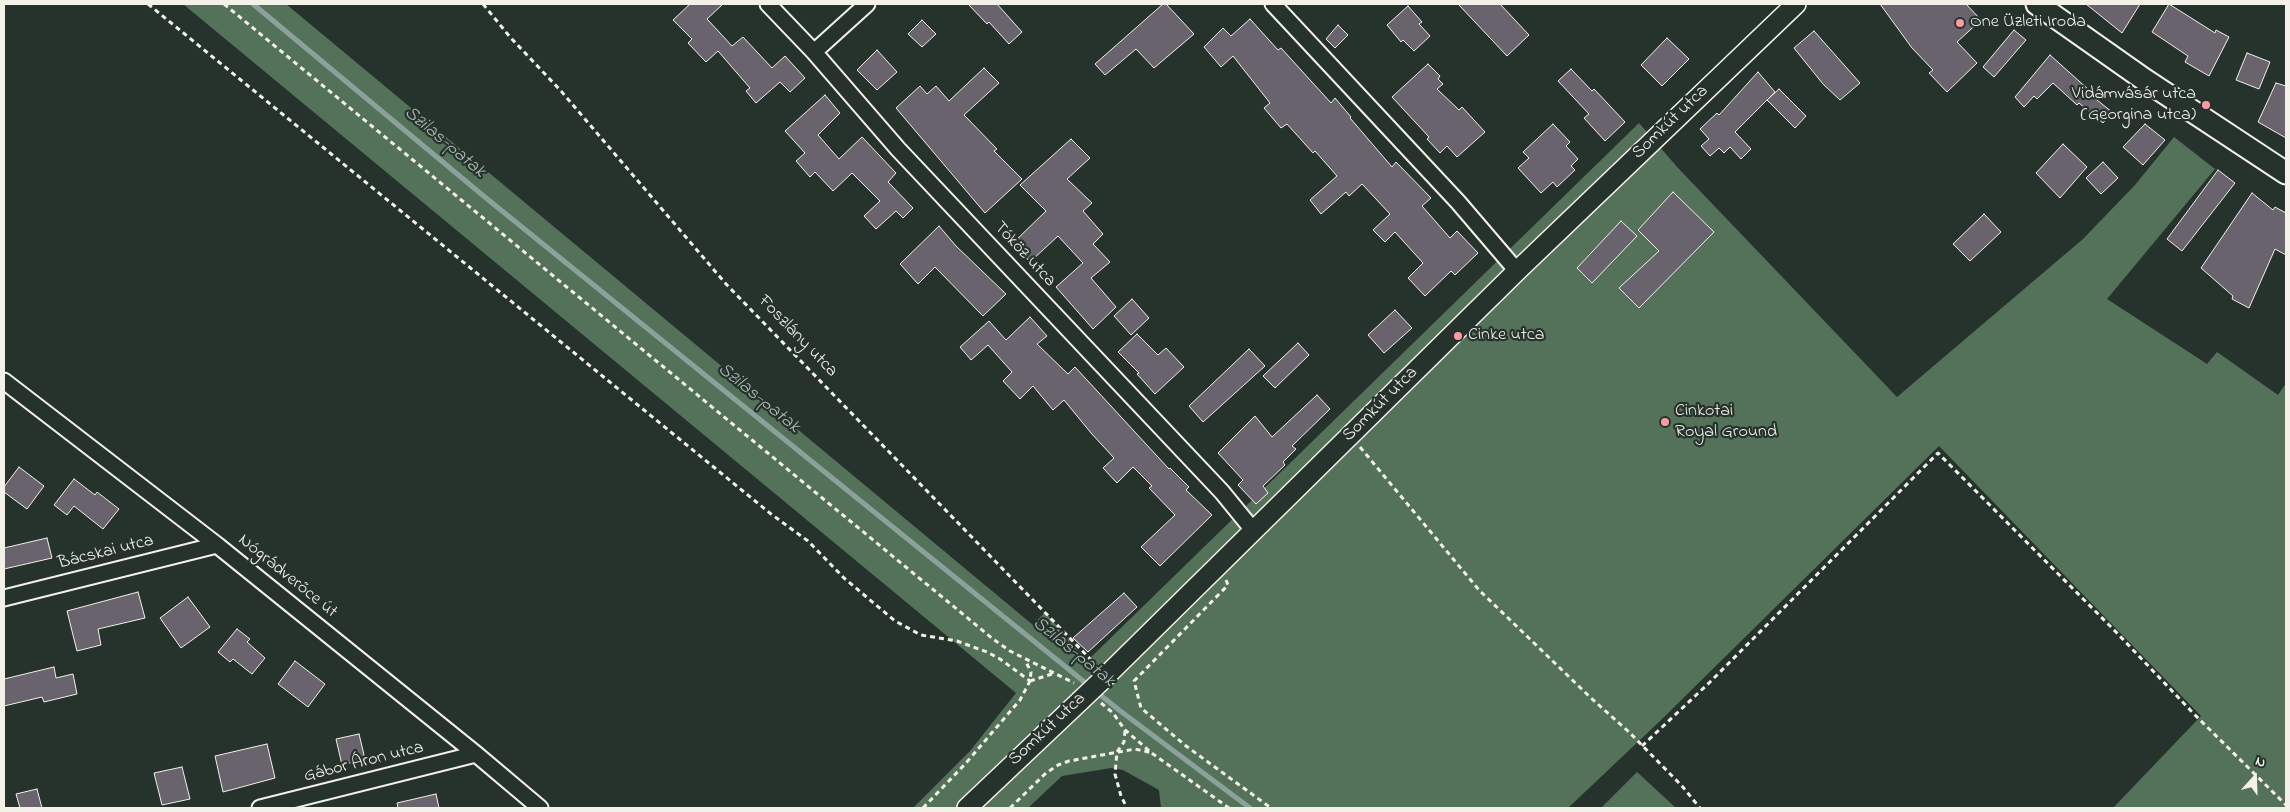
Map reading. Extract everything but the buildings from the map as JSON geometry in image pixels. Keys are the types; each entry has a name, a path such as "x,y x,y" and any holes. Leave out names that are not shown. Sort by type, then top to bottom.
{"main road":[{"path":"2037,4 2145,80 2286,173"}],"street":[{"name":"Tóköz utca","path":"768,4 814,52 898,149 1222,492 1253,530"},
{"path":"814,52 867,4"},
{"path":"1273,4 1458,202 1517,271"},
{"name":"Somkút utca","path":"967,808 1079,693 1103,678 1517,271 1796,4"},
{"name":"Nógrádverőce út","path":"4,381 217,545 540,808"},
{"name":"Bácskai utca","path":"4,598 217,545"},
{"name":"Gábor Áron utca","path":"260,808 476,754"}],"path":[{"path":"148,4 771,514 808,541 844,578 895,622 921,634 957,642 987,652 1030,681"},
{"path":"224,4 993,639 1023,658 1055,673 1079,693"},
{"name":"Foszlány utca","path":"483,4 510,38 561,91 726,284 1103,678"},
{"path":"1350,436 1479,590 1642,746 1682,786 1700,808"},
{"path":"1642,746 1710,682 1938,453 2286,805"},
{"path":"1219,565 1228,585 1134,681 1141,708 1186,746 1271,808"},
{"path":"923,808 966,763 1020,700 1030,681 1030,667 1023,658"},
{"path":"1030,681 1055,673"},
{"path":"1107,708 1126,730 1153,754 1229,808"},
{"path":"1126,730 1124,742 1117,752 1115,774 1121,796 1127,808"},
{"path":"1010,808 1046,773 1058,765 1069,761 1135,749 1153,754"}],"green space":[{"path":"183,4 286,4 1033,625 1045,612 1087,661 1639,123 1678,168 1897,397 2083,239 2135,185 2174,137 2215,169 2107,299 2207,364 2217,352 2278,395 2286,383 2286,808 2113,808 2201,716 1939,446 1659,722 1568,808 1161,808 1159,790 1123,770 1111,768 1062,776 1028,808 913,808 970,751 1016,693"},
{"path":"1637,772 1676,808 1601,808"}],"waterway":[{"name":"Szilas-patak","path":"253,4 486,198 1119,710 1250,808"}],"place":[{"name":"One Üzleti Iroda","path":"1960,23"},
{"name":"Vidámvásár utca (Georgina utca)","path":"2206,105"},
{"name":"Cinke utca","path":"1458,336"},
{"name":"Cinkotai Royal Ground","path":"1665,422"}]}
